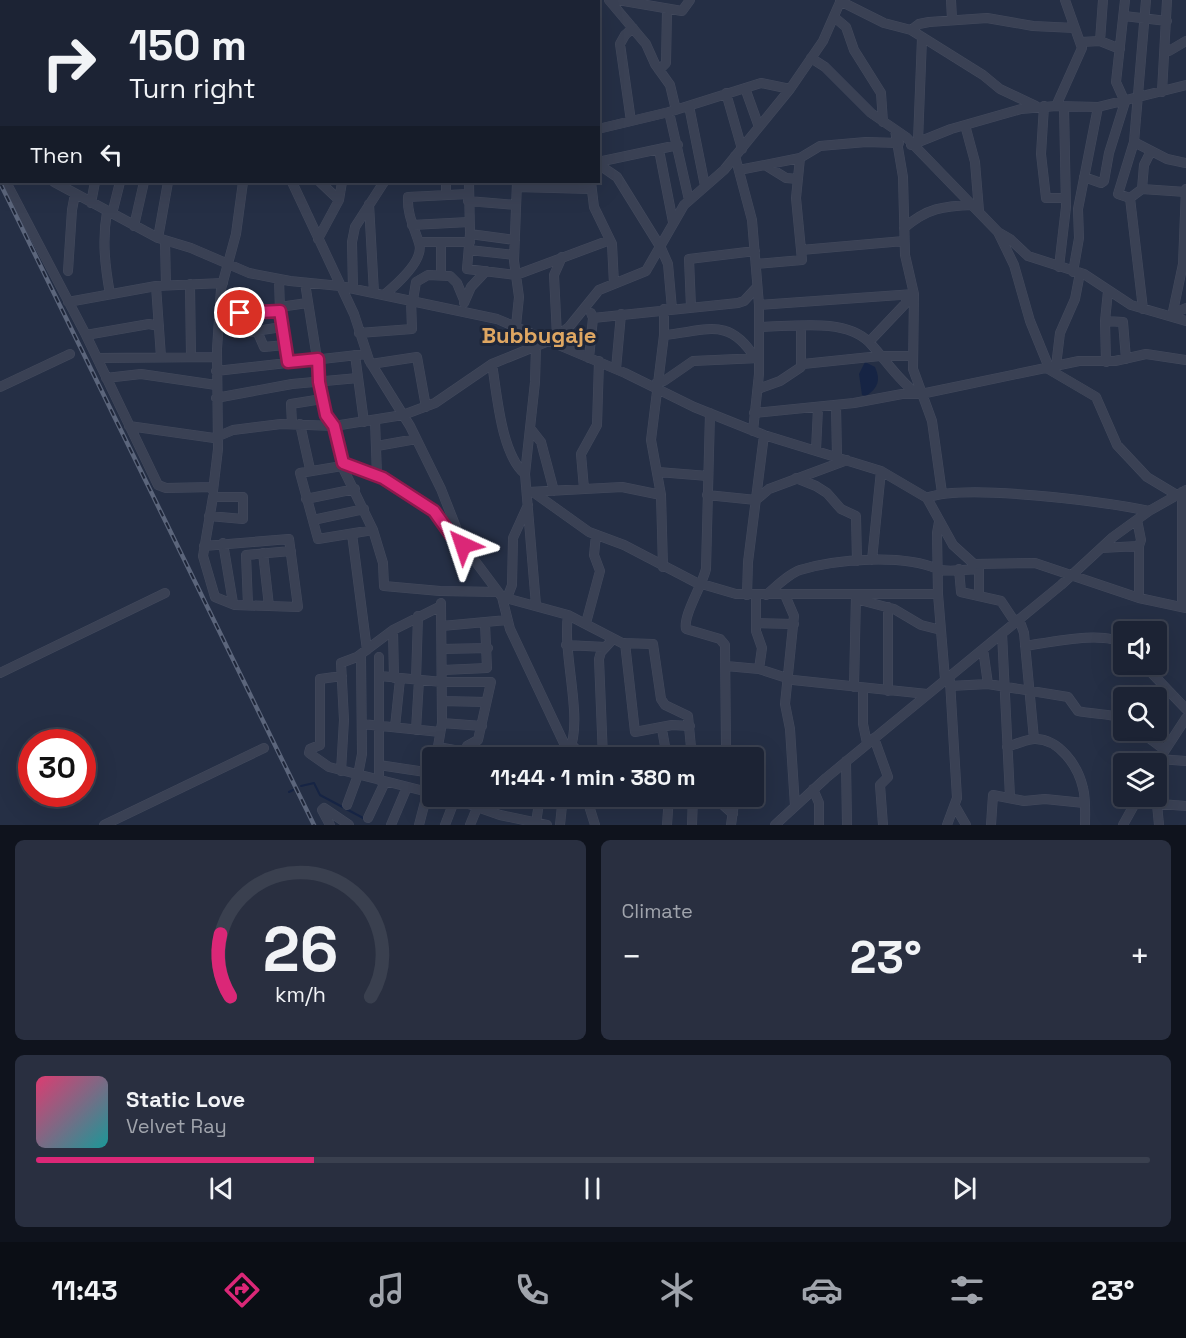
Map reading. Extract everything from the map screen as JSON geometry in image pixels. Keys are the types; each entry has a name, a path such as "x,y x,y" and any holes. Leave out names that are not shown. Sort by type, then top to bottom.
{"street":[{"path":"609,0 646,44 659,70 670,85 672,111 689,200"},
{"path":"618,0 663,5 682,11 690,0"},
{"path":"951,0 952,20"},
{"path":"1059,267 1065,198 1060,106 1081,52 1081,42 1065,0"},
{"path":"1100,0 1100,40"},
{"path":"1084,177 1104,182 1109,153 1125,102 1116,82 1125,0"},
{"path":"1130,198 1118,194 1134,142 1146,0"},
{"path":"1162,92 1167,0"},
{"path":"129,426 217,438 233,430 296,424 334,426 403,415 426,407 456,390 492,364 554,338 569,327 599,290 646,271 661,248 673,222 689,200 739,152 790,89 811,58 841,1 884,23 912,30 983,75 1000,89 1042,106"},
{"path":"659,70 666,63 663,5"},
{"path":"1124,16 1167,21"},
{"path":"834,17 846,27 854,50 881,93 883,122"},
{"path":"912,30 920,24 987,18 1033,26 1075,28"},
{"path":"631,121 620,44 633,28"},
{"path":"915,143 922,38"},
{"path":"1081,42 1100,40 1120,49"},
{"path":"1166,48 1169,51 1186,41"},
{"path":"811,58 825,68 883,122 915,143 998,232 1014,265 1030,321 1055,375 1096,397 1117,445 1147,477 1182,493"},
{"path":"600,129 672,111 761,83 790,89"},
{"path":"915,143 965,126 1042,106 1098,107 1186,85"},
{"path":"745,88 759,127"},
{"path":"726,93 739,152 739,170 752,220 755,251 759,327 758,389 753,431"},
{"path":"688,106 705,186"},
{"path":"1042,106 1041,154 1046,198 1065,198"},
{"path":"1052,366 1060,333 1075,299 1079,238 1078,209 1098,107"},
{"path":"732,114 752,109"},
{"path":"965,126 975,162 976,208"},
{"path":"895,130 899,143 915,377 919,394 932,422 942,493"},
{"path":"739,170 800,158 820,146 866,142 899,143"},
{"path":"1134,142 1167,159 1186,163"},
{"path":"600,163 678,145"},
{"path":"659,150 673,222"},
{"path":"1142,189 1144,165 1151,151"},
{"path":"756,264 801,260 796,207 800,158"},
{"path":"600,164 617,177 661,248 668,264 668,309 651,440 658,472 663,567"},
{"path":"765,165 786,178 798,179"},
{"path":"7,183 86,335 158,485 166,488 242,495 244,519 209,516"},
{"path":"57,183 72,189 91,203 162,240 191,248 249,273 305,283 340,286 497,318 554,338 594,359 753,431 881,471 927,498 939,522 961,553 968,561 979,567"},
{"path":"91,203 95,183"},
{"path":"110,294 104,262 104,232 120,183"},
{"path":"134,226 144,183"},
{"path":"161,357 159,326 162,240 168,183"},
{"path":"204,546 288,539 298,607 248,605 215,597 203,561 204,546 213,491 217,438 216,371 223,283 229,264 243,183"},
{"path":"292,183 354,314 366,354 417,439 441,489 460,540 503,596 507,620 566,747"},
{"path":"321,183 339,200"},
{"path":"352,289 352,242 355,227 383,183"},
{"path":"446,183 446,195"},
{"path":"469,183 470,242 466,269 516,275 610,240"},
{"path":"318,239 339,200 342,184"},
{"path":"516,326 519,297 514,255 517,184 591,185 600,222 610,240 614,284"},
{"path":"68,271 72,189"},
{"path":"1130,198 1142,189 1186,191 1183,264 1172,315"},
{"path":"379,294 405,277 418,254 419,242 412,225 408,197 446,195 516,204"},
{"path":"1130,198 1143,309"},
{"path":"369,204 371,242 379,294"},
{"path":"904,228 919,215 939,208 976,208"},
{"path":"412,225 469,222"},
{"path":"998,232 1010,239 1028,256 1076,272 1121,300 1143,309 1172,315 1186,321"},
{"path":"419,242 515,240"},
{"path":"801,250 904,241"},
{"path":"352,242 371,242"},
{"path":"441,242 441,276"},
{"path":"470,242 514,255"},
{"path":"691,307 688,259 755,251"},
{"path":"554,338 554,275 562,257"},
{"path":"460,312 471,287 486,271"},
{"path":"359,333 412,329 412,300 418,280 428,275 453,278 465,300"},
{"path":"279,279 280,309 288,362"},
{"path":"68,302 161,286 223,283"},
{"path":"305,283 326,415 334,426 343,464 373,530 383,563 384,586 503,596 568,615 625,643 655,645 661,699 665,705 688,716 691,747"},
{"path":"190,284 191,357"},
{"path":"593,318 738,303 744,301 757,287"},
{"path":"1106,362 1105,321 1108,291"},
{"path":"759,305 911,294"},
{"path":"869,342 905,304 911,294"},
{"path":"220,314 280,309 307,303"},
{"path":"584,489 581,454 597,425 593,318 587,306"},
{"path":"1172,315 1186,308"},
{"path":"616,369 621,314"},
{"path":"1105,321 1123,322 1126,359"},
{"path":"86,335 149,324 159,326"},
{"path":"219,325 239,325 246,331 282,327"},
{"path":"801,326 802,364"},
{"path":"759,327 826,326 846,330 869,342 897,378 919,394"},
{"path":"664,335 725,329 739,335 757,358"},
{"path":"257,331 264,347 285,345"},
{"path":"536,347 525,474 530,492 528,505 536,605"},
{"path":"0,387 70,354"},
{"path":"216,371 366,354"},
{"path":"754,413 818,408 919,394 1079,361 1106,362 1159,354 1186,360"},
{"path":"355,355 364,422"},
{"path":"758,389 789,376 802,364 880,356 913,356"},
{"path":"96,358 217,357"},
{"path":"371,364 417,357 426,407"},
{"path":"657,386 693,361 757,358"},
{"path":"492,364 501,423 516,466 525,474"},
{"path":"106,378 141,374 216,385"},
{"path":"216,398 292,384 358,378"},
{"path":"310,469 291,404 322,399"},
{"path":"836,405 842,459"},
{"path":"816,450 818,408"},
{"path":"710,413 708,549 703,585 686,617 686,629 723,641 726,666 726,747"},
{"path":"375,420 377,476"},
{"path":"530,428 541,442 554,491"},
{"path":"759,669 762,648 751,595 748,562 764,435"},
{"path":"377,446 417,439"},
{"path":"707,495 756,500 770,489 842,459"},
{"path":"373,530 318,539 299,475 303,470 343,464 377,476 434,511 451,535 460,540"},
{"path":"872,560 881,471"},
{"path":"658,472 708,476"},
{"path":"796,478 828,493 841,509 856,516 857,561"},
{"path":"530,492 622,487 660,495"},
{"path":"306,498 355,489"},
{"path":"530,492 596,535 624,545 663,567 703,585 751,595 856,597 938,594"},
{"path":"927,498 942,493 1026,496 1149,511"},
{"path":"775,825 813,789 927,694 949,680 1101,548 1149,511 1182,493"},
{"path":"766,595 800,571 857,561 928,564 938,569 1035,563 1139,598 1184,607 1180,573 1182,493"},
{"path":"503,596 512,585 513,538 528,505"},
{"path":"313,520 364,509"},
{"path":"1137,520 1141,540 1138,546 1139,598"},
{"path":"939,522 936,533 938,594 949,680 957,798 947,825"},
{"path":"347,805 358,775 362,754 364,653 352,534"},
{"path":"586,623 600,571 594,555 596,535"},
{"path":"223,543 233,603"},
{"path":"1101,548 1138,546"},
{"path":"248,605 247,554 291,551"},
{"path":"263,553 268,606"},
{"path":"225,563 246,561"},
{"path":"979,567 979,596"},
{"path":"959,569 961,592 1001,601 1017,620 1025,646 1034,739"},
{"path":"438,747 443,670 440,591"},
{"path":"0,673 165,593"},
{"path":"785,595 794,610 786,678 785,709 789,722 795,806"},
{"path":"856,597 904,613 921,625 941,630"},
{"path":"856,597 858,688 863,724 888,777 880,785 883,825"},
{"path":"341,771 344,720 341,663 364,653 393,630 441,606"},
{"path":"888,607 888,691"},
{"path":"568,615 566,645 576,734 571,747"},
{"path":"416,730 418,616"},
{"path":"442,626 507,620"},
{"path":"443,670 486,669 488,648 485,623"},
{"path":"756,623 794,624"},
{"path":"393,630 397,678 395,727"},
{"path":"1002,633 1007,686 1010,797"},
{"path":"1025,646 1086,638 1113,638"},
{"path":"602,747 598,670 601,652 613,639"},
{"path":"625,643 635,732 662,729 672,725 690,726"},
{"path":"566,645 605,647"},
{"path":"442,649 488,648"},
{"path":"984,649 987,684"},
{"path":"368,818 382,781 379,765 379,657"},
{"path":"726,666 759,669 786,678 858,688 927,694"},
{"path":"1154,675 1186,709"},
{"path":"342,676 320,679 320,745 309,752 326,766 422,790"},
{"path":"380,676 442,682 489,681 491,683 478,740 467,747"},
{"path":"949,680 1007,686 1068,697 1078,711 1097,716 1113,715"},
{"path":"442,701 486,702"},
{"path":"1163,753 1186,718"},
{"path":"362,724 416,730 482,726"},
{"path":"662,729 665,747"},
{"path":"1007,747 1034,739 1053,742 1068,757 1083,785 1085,825"},
{"path":"1153,741 1165,750"},
{"path":"104,825 264,748"},
{"path":"1167,761 1186,761"},
{"path":"846,762 847,825"},
{"path":"379,765 422,772"},
{"path":"392,825 407,787"},
{"path":"813,789 819,803 819,825"},
{"path":"992,825 992,796 1084,803"},
{"path":"1167,805 1186,806"},
{"path":"954,806 966,825"},
{"path":"419,825 425,807"},
{"path":"445,825 449,807"},
{"path":"470,825 478,807"},
{"path":"480,807 500,815 547,825"},
{"path":"536,823 538,807"},
{"path":"560,825 561,807"},
{"path":"589,807 595,825"},
{"path":"667,825 668,807"},
{"path":"692,825 693,807"},
{"path":"726,807 733,814"},
{"path":"731,825 734,807"},
{"path":"1123,825 1133,807"},
{"path":"1157,807 1159,825"},
{"path":"330,825 323,808 349,825"},
{"path":"496,825 500,815"}],"water":[{"path":"865,362 875,367 878,376 876,387 866,396 862,395 859,374"}],"waterway":[{"path":"301,786 314,783 320,795 365,819"},
{"path":"289,792 293,790"}],"railway":[{"path":"0,183 314,825"}],"district":[{"name":"Bubbugaje","path":"539,335"}],"route":[{"path":"240,313 280,311 288,362 318,359 319,382 326,415 334,426 343,463 383,478 437,513 451,535 460,540 463,545"}]}
